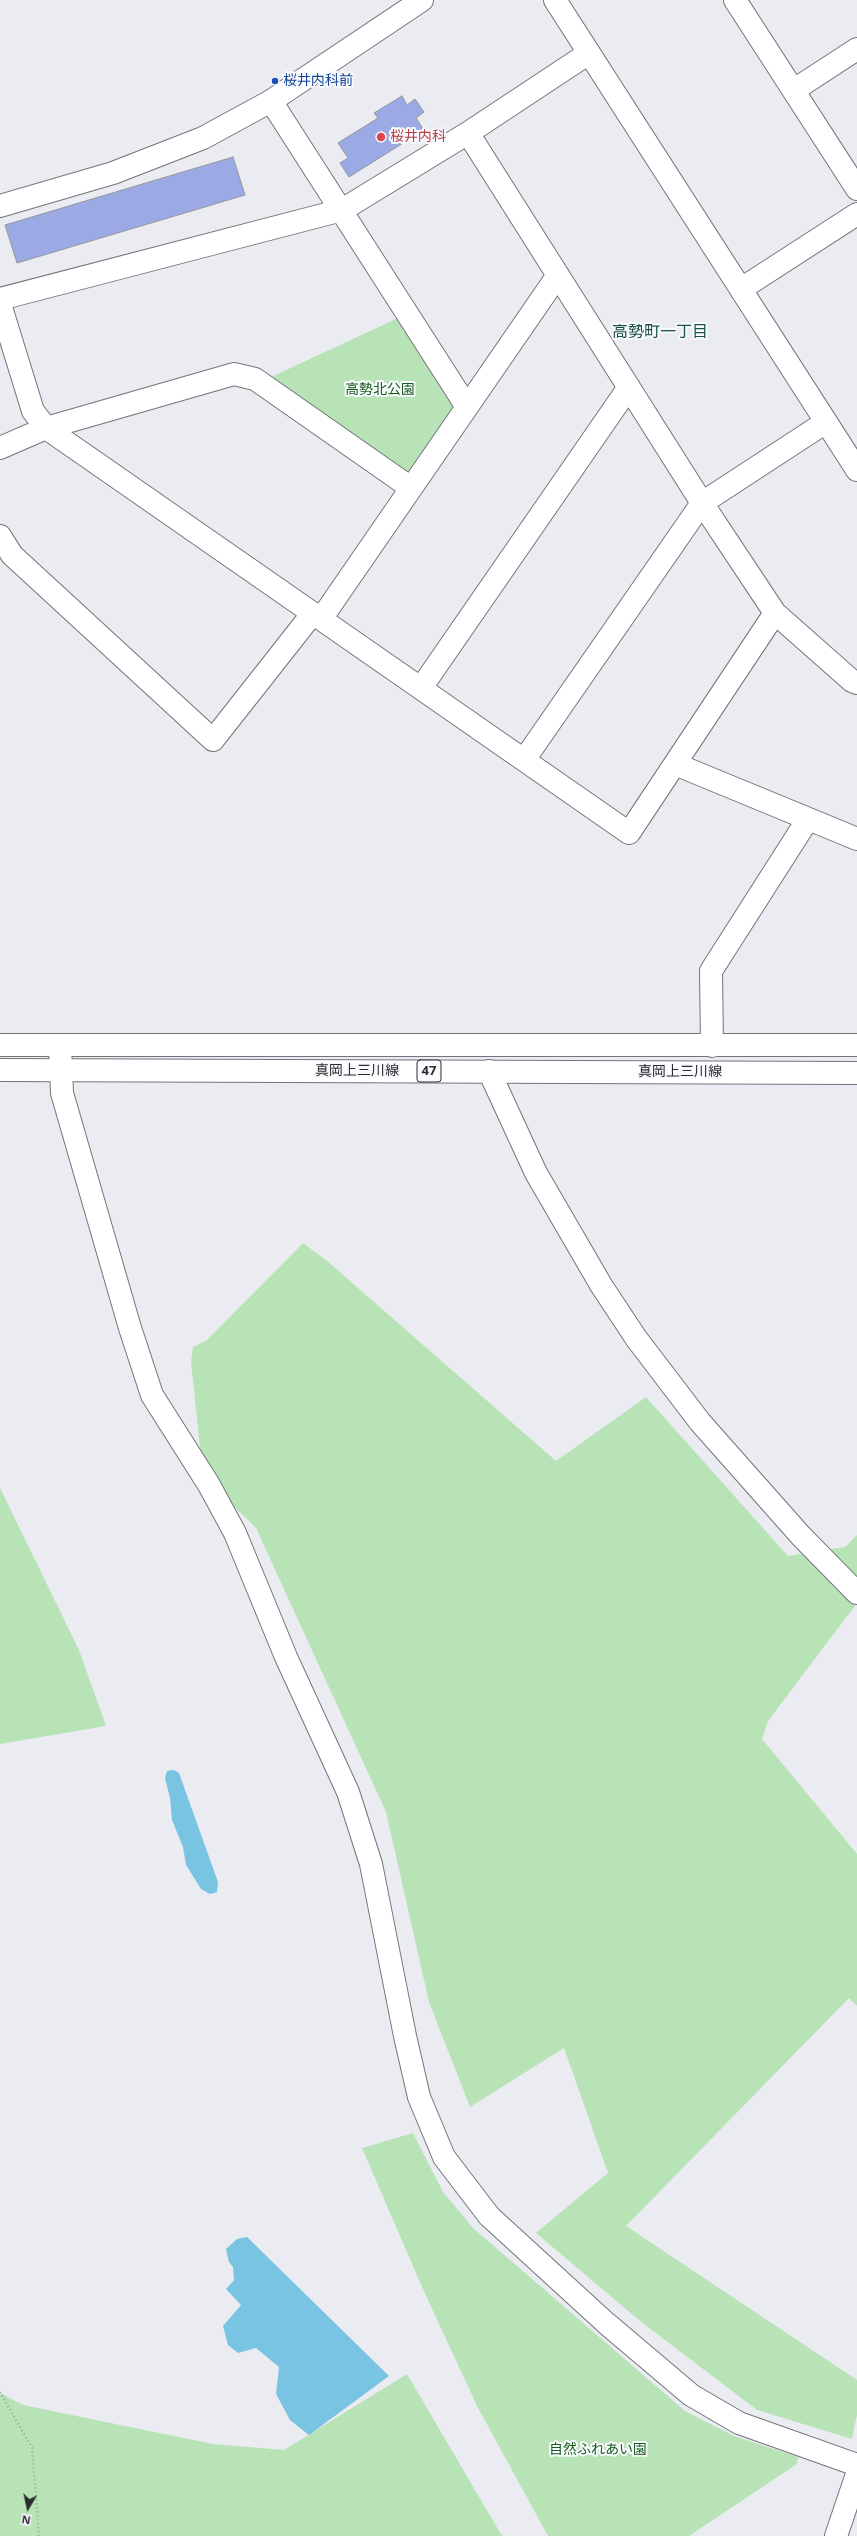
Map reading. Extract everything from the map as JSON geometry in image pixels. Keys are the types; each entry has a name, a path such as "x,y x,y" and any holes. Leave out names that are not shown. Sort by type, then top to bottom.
{"street":[{"path":"0,206 136,165 203,138 271,101 422,0"},
{"path":"555,0 857,470"},
{"path":"735,0 857,189"},
{"path":"794,90 857,49"},
{"path":"0,299 342,210 468,133 589,53"},
{"path":"271,101 467,407"},
{"path":"468,133 702,503 775,613 852,681 857,683"},
{"path":"741,289 857,214"},
{"path":"0,536 12,555 213,740 317,616 411,488 558,275"},
{"path":"0,304 33,411 46,428 630,833 775,613"},
{"path":"0,448 46,428 234,374 255,379 411,488"},
{"path":"421,688 629,387"},
{"path":"524,760 702,503 826,422"},
{"path":"675,764 857,839"},
{"path":"712,1046 711,971 808,819"},
{"name":"真岡上三川線","path":"0,1045 857,1045"},
{"path":"60,1046 62,1093 130,1328 152,1395 209,1485 235,1533 286,1656 348,1792 371,1864 405,2036 419,2096 444,2157 489,2216 606,2323 691,2395 739,2423 857,2465"},
{"name":"真岡上三川線","path":"0,1070 857,1073"},
{"path":"489,1071 536,1173 601,1285 636,1338 700,1422 801,1536 857,1593"},
{"path":"836,2536 857,2474"}],"path":[{"path":"0,2392 32,2448 39,2536"}],"green space":[{"name":"高勢北公園","path":"400,317 458,402 408,474 269,378"},
{"path":"303,1243 326,1260 556,1461 646,1397 788,1556 845,1547 857,1535 857,1603 768,1721 762,1739 857,1854 857,2006 849,1998 626,2226 857,2380 857,2415 852,2439 757,2410 640,2321 536,2233 608,2173 564,2048 470,2107 429,2002 386,1812 256,1528 203,1476 191,1362 193,1347 207,1340"},
{"path":"0,1488 79,1650 106,1726 0,1744"},
{"name":"自然ふれあい園","path":"413,2133 443,2192 473,2228 685,2411 734,2436 798,2457 797,2464 689,2536 548,2536 478,2408 422,2287 362,2148"},
{"path":"407,2374 502,2536 0,2536 0,2393 23,2405 213,2444 284,2450"}],"water":[{"path":"174,1770 179,1773 218,1882 217,1892 210,1894 201,1889 186,1865 183,1847 172,1820 170,1798 165,1778 167,1771"},
{"path":"247,2237 389,2376 309,2435 290,2420 276,2394 279,2367 256,2348 238,2353 228,2345 223,2326 241,2305 226,2289 234,2280 233,2267 229,2262 226,2249 237,2239"}],"building":[{"name":"桜井内科","path":"402,96 407,105 415,99 424,112 416,118 424,130 349,177 340,163 348,158 338,143 378,118 374,113"},
{"path":"233,157 245,195 17,263 5,225"}],"place":[{"name":"桜井内科前","path":"275,81"},
{"name":"桜井内科","path":"381,137"}],"district":[{"name":"高勢町一丁目","path":"660,332"}]}
